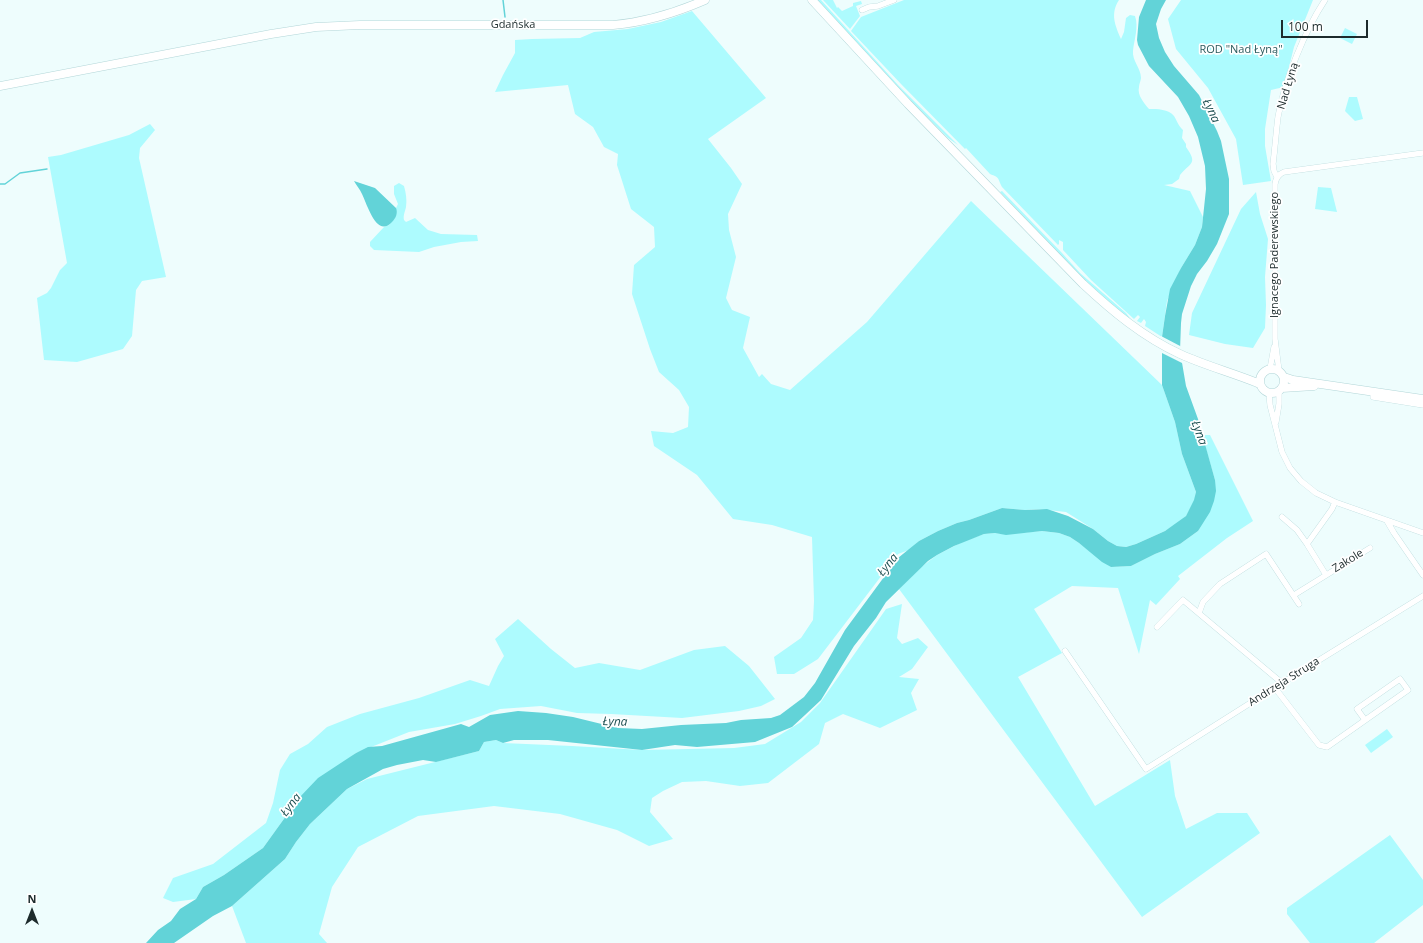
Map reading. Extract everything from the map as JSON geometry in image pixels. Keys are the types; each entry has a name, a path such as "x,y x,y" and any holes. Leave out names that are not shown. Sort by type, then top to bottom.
{"main road":[{"name":"Gdańska","path":"0,86 271,34 316,27 360,25 613,25 651,20 671,14 705,0"},
{"path":"813,1 904,99 1083,284 1114,312 1144,333 1179,353 1208,366 1260,384 1263,389 1269,392 1276,392 1281,389 1325,385"},
{"path":"1260,384 1261,375 1270,368 1281,374 1325,385 1374,394 1423,399"},
{"path":"1229,372 1261,375"},
{"path":"1281,374 1284,383 1281,389"}],"street":[{"path":"862,10 894,0"},
{"name":"Nad Łyną","path":"1277,177 1273,164 1278,117 1300,48 1325,0"},
{"name":"Ignacego Paderewskiego","path":"1281,374 1276,339 1275,184 1277,177 1284,172 1423,153"},
{"name":"Ignacego Paderewskiego","path":"1270,368 1276,339"},
{"path":"1281,389 1276,433 1282,452 1290,468 1301,481 1316,493 1335,502 1423,533"},
{"path":"1269,392 1270,405 1276,424"},
{"path":"1374,394 1423,405"},
{"path":"1307,544 1332,509 1335,502"},
{"name":"Zakole","path":"1282,517 1297,530 1326,575"},
{"path":"1387,521 1423,575"},
{"name":"Zakole","path":"1294,595 1370,548"},
{"path":"1199,613 1203,602 1220,584 1266,554 1300,604"},
{"name":"Andrzeja Struga","path":"1065,651 1146,769 1423,596"},
{"path":"1157,627 1183,600 1282,683"},
{"path":"1275,688 1320,746 1327,747 1408,690 1400,679 1357,709 1365,720"}],"green space":[{"path":"817,0 821,0 898,85 958,145 948,138 899,90"},
{"path":"823,0 833,0 837,8 838,7 842,11 853,6 853,3 861,1 862,4 856,6 860,16 850,29"},
{"path":"904,0 1119,0 1116,5 1114,20 1121,39 1124,32 1126,18 1130,15 1135,16 1136,29 1133,55 1141,74 1139,85 1140,96 1149,109 1159,109 1169,112 1174,116 1183,130 1182,138 1192,157 1192,162 1180,175 1179,179 1172,184 1164,185 1190,191 1203,217 1202,227 1195,245 1181,268 1167,301 1162,337 1145,326 1146,322 1144,319 1141,323 1137,321 1140,317 1138,315 1134,319 1091,280 1063,250 1063,242 1059,240 1058,245 1002,187 998,178 990,174 966,148 965,149 851,31 861,17"},
{"name":"ROD \"Nad Łyną\"","path":"1181,0 1313,0 1294,47 1284,87 1271,90 1265,129 1265,146 1271,181 1243,185 1236,139 1208,88 1176,49 1168,19"},
{"path":"692,11 766,98 708,139 742,184 728,214 729,230 736,257 726,298 732,310 750,317 743,348 759,377 762,374 771,384 790,390 867,322 971,201 1162,385 1175,422 1182,454 1196,492 1195,500 1186,516 1165,531 1126,547 1117,546 1108,541 1093,529 1066,512 1039,509 1025,510 1002,508 957,523 938,531 919,541 909,550 898,554 818,659 794,674 777,674 774,657 801,638 813,620 814,601 812,537 772,525 733,519 697,475 654,446 651,431 673,433 688,427 689,407 679,390 659,372 632,294 634,265 655,247 654,227 631,209 617,165 618,154 604,147 593,127 575,114 568,85 495,92 515,53 515,40 580,38 594,32 628,29 661,22"},
{"path":"1345,28 1357,34 1352,44 1340,38"},
{"path":"1349,97 1357,97 1363,119 1355,121 1345,111"},
{"path":"150,124 155,130 140,148 139,158 166,277 142,281 136,290 132,336 123,349 77,362 44,360 37,298 47,293 60,270 67,263 48,157 61,155 129,135"},
{"path":"399,183 404,186 406,194 404,220 406,222 415,218 428,230 441,234 477,235 478,241 461,242 434,247 419,252 374,250 370,246 370,242 384,227 389,225 396,215 396,208 398,204 394,194 394,186"},
{"path":"1318,187 1331,188 1337,212 1315,209"},
{"path":"1002,191 1080,273 1126,313 1133,322 1064,260 1000,192"},
{"path":"1256,192 1260,214 1268,239 1265,277 1265,328 1253,348 1225,344 1189,335 1192,313 1241,209"},
{"path":"1202,435 1210,435 1253,521 1227,538 1178,576 1180,579 1156,605 1150,600 1139,654 1118,588 1072,586 1034,609 1062,653 1018,677 1095,806 1170,760 1175,796 1186,829 1217,813 1247,813 1260,833 1142,917 899,589 920,568 937,555 964,541 984,534 1042,531 1059,533 1070,537 1111,567 1131,566 1180,544 1198,531 1215,480"},
{"path":"902,604 897,638 902,644 918,638 928,647 912,669 899,677 919,679 911,693 917,710 880,728 843,714 825,723 819,744 768,783 740,786 706,781 682,782 663,791 652,798 650,812 673,839 649,846 617,830 560,814 494,806 418,816 358,847 332,887 319,934 327,943 246,943 232,906 285,859 310,824 347,789 367,779 479,751 484,742 496,740 503,743 642,750 734,748 765,744 801,722 820,703 886,609"},
{"path":"518,619 551,649 575,668 599,663 640,670 694,650 725,646 749,666 775,699 761,706 739,711 682,718 577,713 541,706 500,709 455,724 409,732 356,753 343,763 299,798 263,848 224,875 203,887 196,899 173,902 163,898 173,878 213,864 266,823 273,803 280,770 290,754 308,744 327,727 360,714 419,698 470,680 489,686 504,656 495,639"},
{"path":"1387,729 1393,737 1371,753 1365,745"},
{"path":"1390,835 1423,880 1423,905 1374,943 1310,943 1287,914 1287,908"}],"water":[{"name":"Łyna","path":"1146,0 1166,0 1156,24 1159,38 1165,52 1174,66 1199,95 1217,131 1221,141 1229,179 1229,214 1217,244 1197,274 1191,286 1182,314 1181,323 1180,351 1186,386 1198,419 1215,480 1216,491 1210,512 1198,531 1180,544 1131,566 1111,567 1102,562 1070,537 1059,533 1042,531 1006,535 995,533 984,534 954,546 928,561 886,602 876,618 854,646 821,700 792,727 755,742 697,747 675,745 642,750 548,740 514,740 503,743 496,740 484,742 479,751 436,762 423,760 383,769 347,789 310,824 285,859 232,906 213,916 174,943 146,943 158,930 171,921 180,909 196,899 203,887 224,875 263,848 299,798 318,778 356,753 368,747 382,746 461,724 469,727 490,715 518,711 573,717 618,728 642,729 771,718 780,715 804,697 815,683 845,630 898,558 919,541 938,531 1002,508 1025,510 1047,509 1068,516 1093,529 1117,546 1126,547 1165,531 1186,516 1194,500 1196,492 1182,454 1175,422 1162,385 1162,337 1170,289 1195,245 1202,227 1206,189 1205,166 1198,137 1189,116 1178,97 1149,66 1138,45 1139,17"},
{"path":"354,181 375,188 396,208 397,212 395,219 392,222 387,226 382,226 377,223"}],"pier":[{"path":"1161,336 1182,347 1184,364 1160,352"}],"waterway":[{"path":"503,0 505,17"},
{"path":"0,184 5,184 20,173 47,169"}]}
